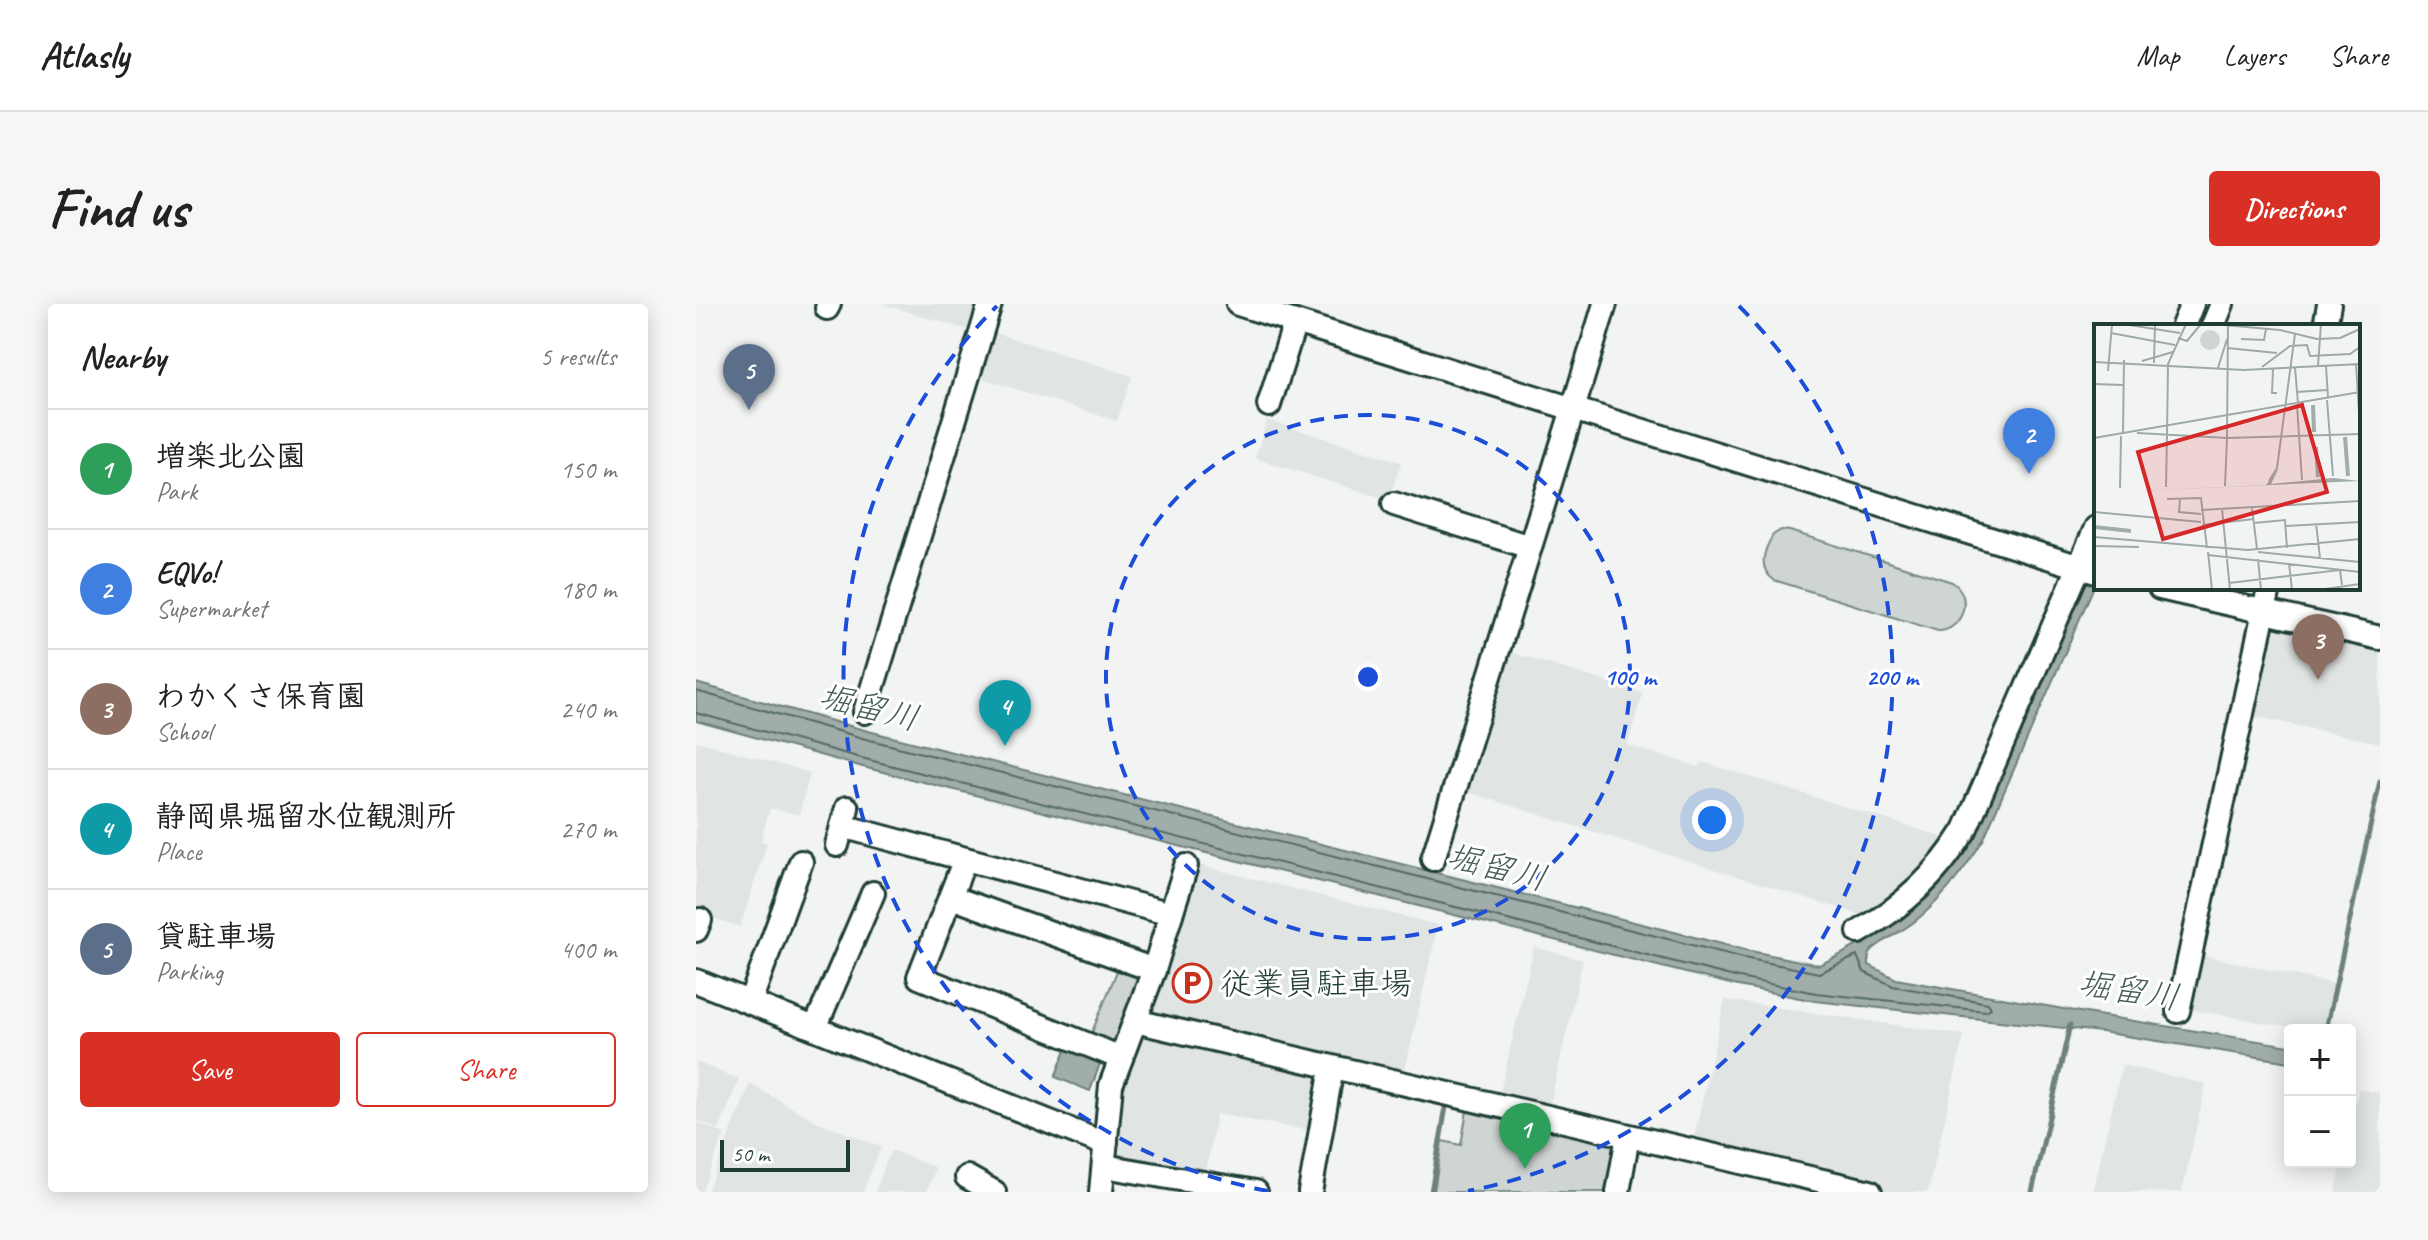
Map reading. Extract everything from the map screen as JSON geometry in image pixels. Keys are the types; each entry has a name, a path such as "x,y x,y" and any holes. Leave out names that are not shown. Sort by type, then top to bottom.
{"street":[{"path":"865,712 990,304"},
{"path":"1238,304 2088,570"},
{"path":"1433,859 1605,304"},
{"path":"2184,324 2192,304"},
{"path":"2214,324 2222,304"},
{"path":"2325,324 2329,304"},
{"path":"1269,405 1295,322"},
{"path":"1394,504 1530,547"},
{"path":"1859,932 1891,913 1920,889 1937,871 1965,830 2088,570 2094,538"},
{"path":"2168,590 2380,638"},
{"path":"2178,1011 2269,590"},
{"path":"842,826 1171,914"},
{"path":"965,859 919,977 1121,1058"},
{"path":"750,1002 801,862"},
{"path":"1101,1192 1111,1085 1154,970 1186,866"},
{"path":"815,1028 873,893"},
{"path":"951,897 1154,970"},
{"path":"696,981 1095,1140 1106,1141"},
{"path":"1135,1021 1870,1192"},
{"path":"1310,1192 1332,1068"},
{"path":"1618,1192 1626,1147"},
{"path":"1104,1166 1256,1192"},
{"path":"967,1177 994,1192"}],"shaded area":[{"path":"882,304 983,304 975,332"},
{"path":"992,332 1132,376 1117,421 978,377"},
{"path":"1267,420 1401,462 1389,500 1255,458"},
{"path":"1781,530 1952,582 1963,595 1963,611 1954,625 1938,631 1774,580 1765,570 1764,559 1773,535"},
{"path":"2269,620 2380,644 2380,743 2248,715"},
{"path":"1507,651 1643,693 1627,745 1699,767 1702,762 1949,839 1913,883 1867,917 1464,791"},
{"path":"696,741 810,773 799,815 770,808 761,841 767,843 740,927 696,912"},
{"path":"1194,864 1438,925 1403,1079 1147,1020"},
{"path":"1534,947 1583,960 1548,1113 1498,1101"},
{"path":"2197,954 2334,984 2325,1024 2269,1024 2189,1009"},
{"path":"1119,966 1140,973 1142,978 1117,1045 1090,1037"},
{"path":"1725,1000 1964,1035 1928,1192 1893,1192 1692,1146"},
{"path":"1138,1032 1323,1074 1313,1131 1216,1114 1205,1178 1115,1162 1117,1087"},
{"path":"696,1062 739,1079 719,1130 696,1120"},
{"path":"2122,1065 2206,1084 2182,1192 2093,1192"},
{"path":"750,1084 816,1121 881,1147 863,1192 707,1192"},
{"path":"2359,1089 2380,1093 2380,1192 2336,1192 2341,1168 2356,1168 2356,1102"},
{"path":"1468,1105 1610,1137 1617,1147 1609,1192 1434,1192 1442,1141 1461,1145"},
{"path":"696,1122 725,1134 701,1192 696,1192"},
{"path":"891,1150 936,1168 926,1192 875,1192"}],"water":[{"path":"2085,581 2094,584 1983,840 1960,874 1934,904 1914,922 1872,950 1869,965 1896,979 2284,1045 2284,1061 2101,1032 1815,1001 1738,986 863,767 696,721 696,683 868,731 1746,950 1819,965 1886,929 1927,897 1961,857 1985,812"},
{"path":"1067,1047 1101,1061 1090,1091 1055,1077"}],"waterway":[{"path":"2327,1024 2380,781"},
{"path":"2032,1192 2070,1025"},
{"path":"1431,1192 1447,1101 1444,1101"}],"place":[{"name":"貸駐車場","path":"749,410"},
{"name":"EQVo!","path":"2029,474"},
{"name":"わかくさ保育園","path":"2318,680"},
{"name":"静岡県堀留水位観測所","path":"1005,746"},
{"name":"従業員駐車場","path":"1192,983"},
{"name":"増楽北公園","path":"1525,1169"}],"water label":[{"name":"堀留川","path":"869,707"},
{"name":"堀留川","path":"1497,867"},
{"name":"堀留川","path":"2129,990"}]}
